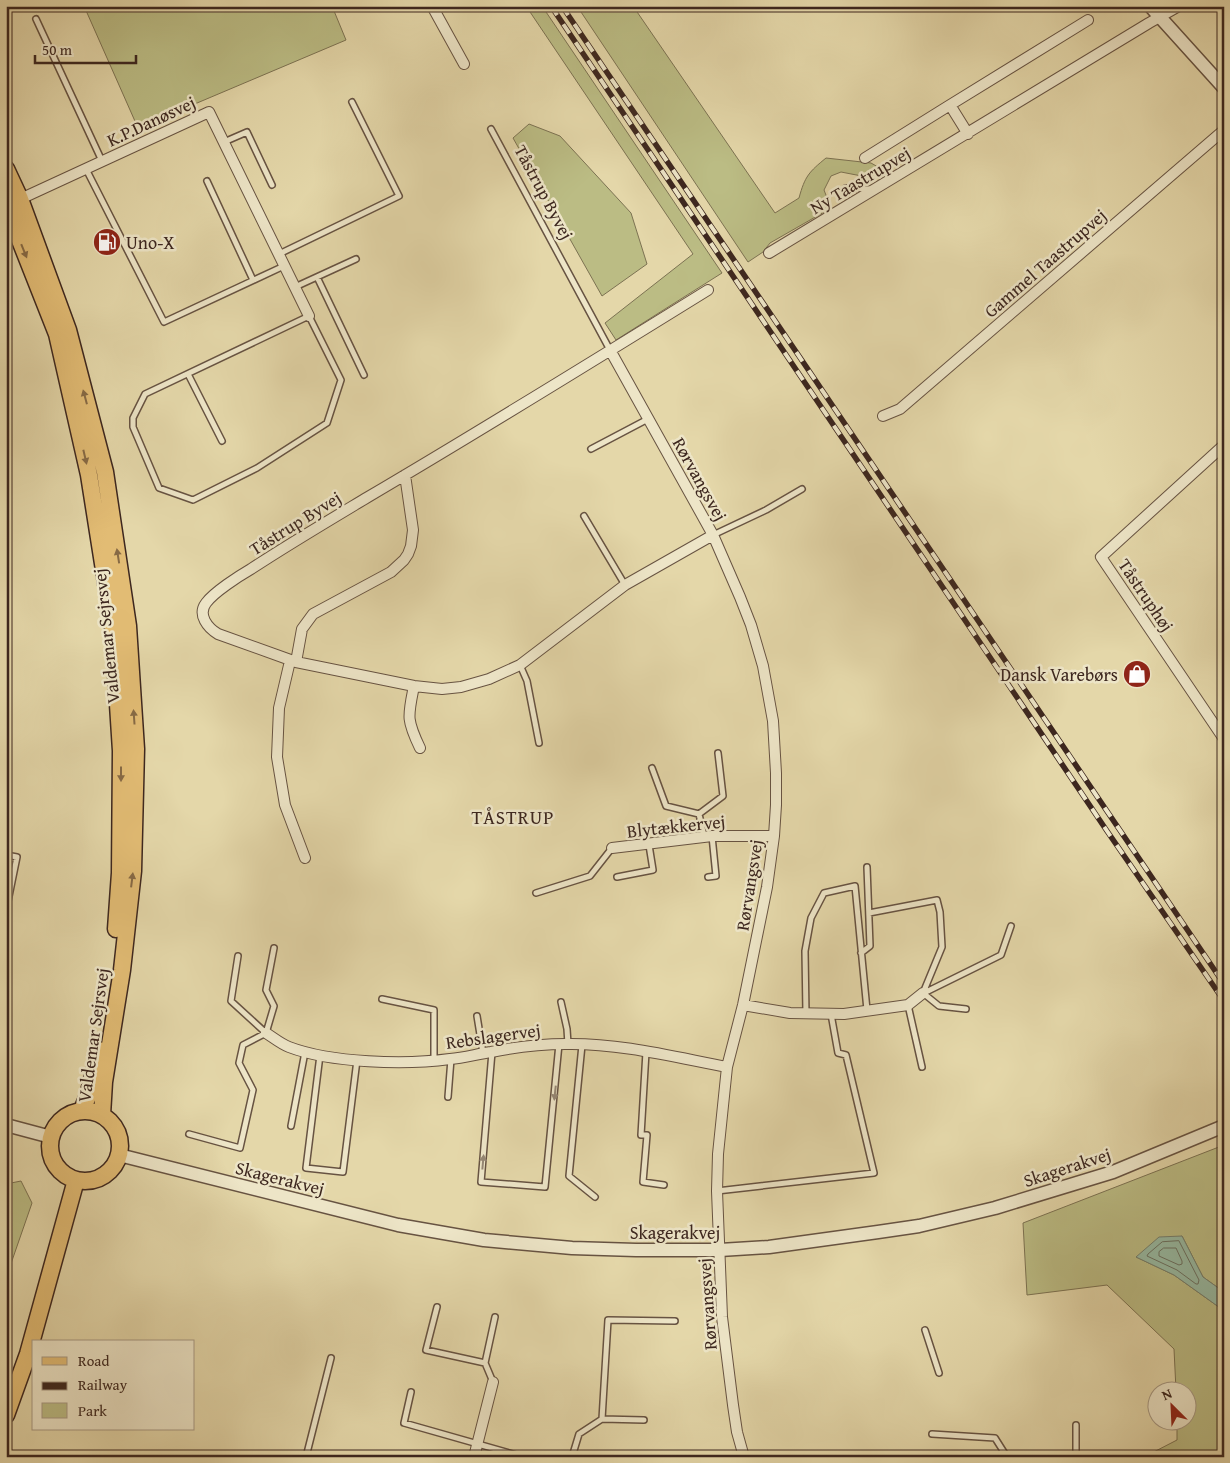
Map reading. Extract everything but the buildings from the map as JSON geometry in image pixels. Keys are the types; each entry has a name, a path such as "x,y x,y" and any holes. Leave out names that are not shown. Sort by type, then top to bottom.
{"main road":[{"name":"Valdemar Sejrsvej","path":"6,169 11,204 57,334 89,475 113,628 121,751 120,872 114,960 103,1036 88,1096 82,1110"},
{"name":"Valdemar Sejrsvej","path":"11,204 68,330 105,472 128,626 136,749 133,871 122,970 104,1082 102,1115"},
{"path":"82,1110 102,1115 114,1125 120,1139 119,1155 113,1167 106,1174 91,1180 76,1180 64,1174 55,1164 50,1152 51,1137 55,1127 62,1118 82,1110"},
{"path":"6,1415 28,1354 76,1180"}],"street":[{"path":"432,6 464,64"},
{"path":"1150,6 1224,88"},
{"name":"Ny Taastrupvej","path":"769,254 1179,6"},
{"name":"Ny Taastrupvej","path":"864,158 1088,20"},
{"path":"950,106 968,134"},
{"name":"K.P.Danøsvej","path":"11,204 209,112 309,316"},
{"name":"Gammel Taastrupvej","path":"883,416 900,409 1224,130"},
{"name":"Tåstrup Byvej","path":"708,290 294,541 234,580 207,602 203,610 204,619 213,631 293,661 414,686 442,689 461,687 489,679 520,665 625,585 713,536"},
{"name":"Rørvangsvej","path":"610,350 713,536 740,596 763,666 773,721 776,805 768,887 727,1067 718,1154 717,1191 722,1317 732,1405 744,1457"},
{"name":"Tåstruphøj","path":"1224,445 1101,557 1224,739"},
{"path":"305,858 285,805 277,757 279,708 302,630 313,614 391,572 408,554 413,530 405,475"},
{"path":"414,686 408,715 420,748"},
{"name":"Blytækkervej","path":"612,848 649,845 708,836 774,836"},
{"path":"742,1005 790,1013 831,1014 908,1005 923,993"},
{"name":"Rebslagervej","path":"266,1033 286,1046 305,1052 357,1060 395,1062 451,1059 488,1052 563,1044 582,1044 646,1052 727,1067"},
{"path":"6,1125 51,1137"},
{"name":"Skagerakvej","path":"119,1155 398,1225 484,1240 581,1248 720,1250 769,1247 919,1226 995,1208 1113,1172 1224,1126"},
{"path":"474,1457 493,1382"}],"lane":[{"path":"36,19 102,162"},
{"path":"279,254 398,196 352,102"},
{"name":"Tåstrup Byvej","path":"491,129 610,350"},
{"path":"224,142 247,132 272,185"},
{"path":"86,169 164,322 284,266"},
{"path":"207,181 253,280"},
{"path":"846,188 876,189"},
{"path":"295,287 356,259"},
{"path":"317,277 364,375"},
{"path":"309,316 341,380 327,423 257,468 193,500 159,488 133,427 133,418 145,394 309,316"},
{"path":"188,374 222,441"},
{"path":"591,450 648,419"},
{"path":"713,536 766,510 802,489"},
{"path":"584,516 625,585"},
{"path":"520,665 527,681 539,743"},
{"path":"699,814 723,796 718,753"},
{"path":"652,768 666,806 699,814"},
{"path":"699,814 708,836 716,876 708,877"},
{"path":"617,877 653,870 649,845"},
{"path":"536,893 590,876 612,848"},
{"path":"6,855 17,857 6,911"},
{"path":"861,953 870,946 868,868"},
{"path":"806,1014 805,951 811,918 824,893 855,886 867,1010"},
{"path":"869,913 936,900 940,912 942,947 923,993"},
{"path":"923,993 1001,954 1011,926"},
{"path":"190,1134 240,1148 253,1090 239,1062 243,1045 266,1033 274,1006 266,990 274,948"},
{"path":"238,956 231,1001 266,1033"},
{"path":"923,993 939,1006 966,1009"},
{"path":"382,999 434,1010 434,1060"},
{"path":"477,1016 488,1052 481,1182 545,1187 566,1029 561,1002"},
{"path":"908,1005 922,1066"},
{"path":"717,1191 874,1173 846,1055 838,1053 831,1014"},
{"path":"582,1044 569,1176 595,1197"},
{"path":"291,1126 305,1052"},
{"path":"646,1052 641,1135 647,1135 643,1182 664,1185"},
{"path":"320,1055 306,1168 343,1172 357,1060"},
{"path":"448,1097 451,1059"},
{"path":"437,1307 426,1350 485,1363"},
{"path":"493,1382 485,1363 495,1317"},
{"path":"602,1419 608,1320 675,1321"},
{"path":"925,1330 939,1373"},
{"path":"306,1457 331,1358"},
{"path":"411,1392 404,1423 520,1456"},
{"path":"572,1457 579,1434 602,1419 644,1420"},
{"path":"1076,1425 1076,1457"},
{"path":"932,1434 995,1438 1006,1457"}],"green space":[{"path":"84,6 332,6 346,40 138,128"},
{"path":"526,6 542,6 722,273 616,340 605,323 693,254"},
{"path":"577,6 633,6 775,213 799,198 808,175 826,158 871,163 885,171 872,178 841,172 831,176 824,190 831,208 770,243 763,252 748,262"},
{"path":"529,124 560,136 631,213 647,264 602,296 513,138"},
{"path":"1224,1145 1224,1292 1203,1277 1182,1236 1136,1257 1174,1275 1223,1310 1224,1457 1144,1457 1177,1440 1177,1430 1198,1430 1198,1380 1176,1380 1174,1349 1107,1285 1027,1295 1023,1223"},
{"path":"21,1181 32,1203 6,1278 6,1184"}],"water":[{"path":"1182,1236 1203,1277 1224,1292 1224,1312 1174,1275 1136,1257 1159,1237"}],"railway":[{"path":"551,6 1107,831 1224,1001"},
{"path":"562,6 1224,984"}],"place":[{"name":"Uno-X","path":"107,242"},
{"name":"Dansk Varebørs","path":"1137,674"}],"district":[{"name":"TÅSTRUP","path":"513,817"}]}
